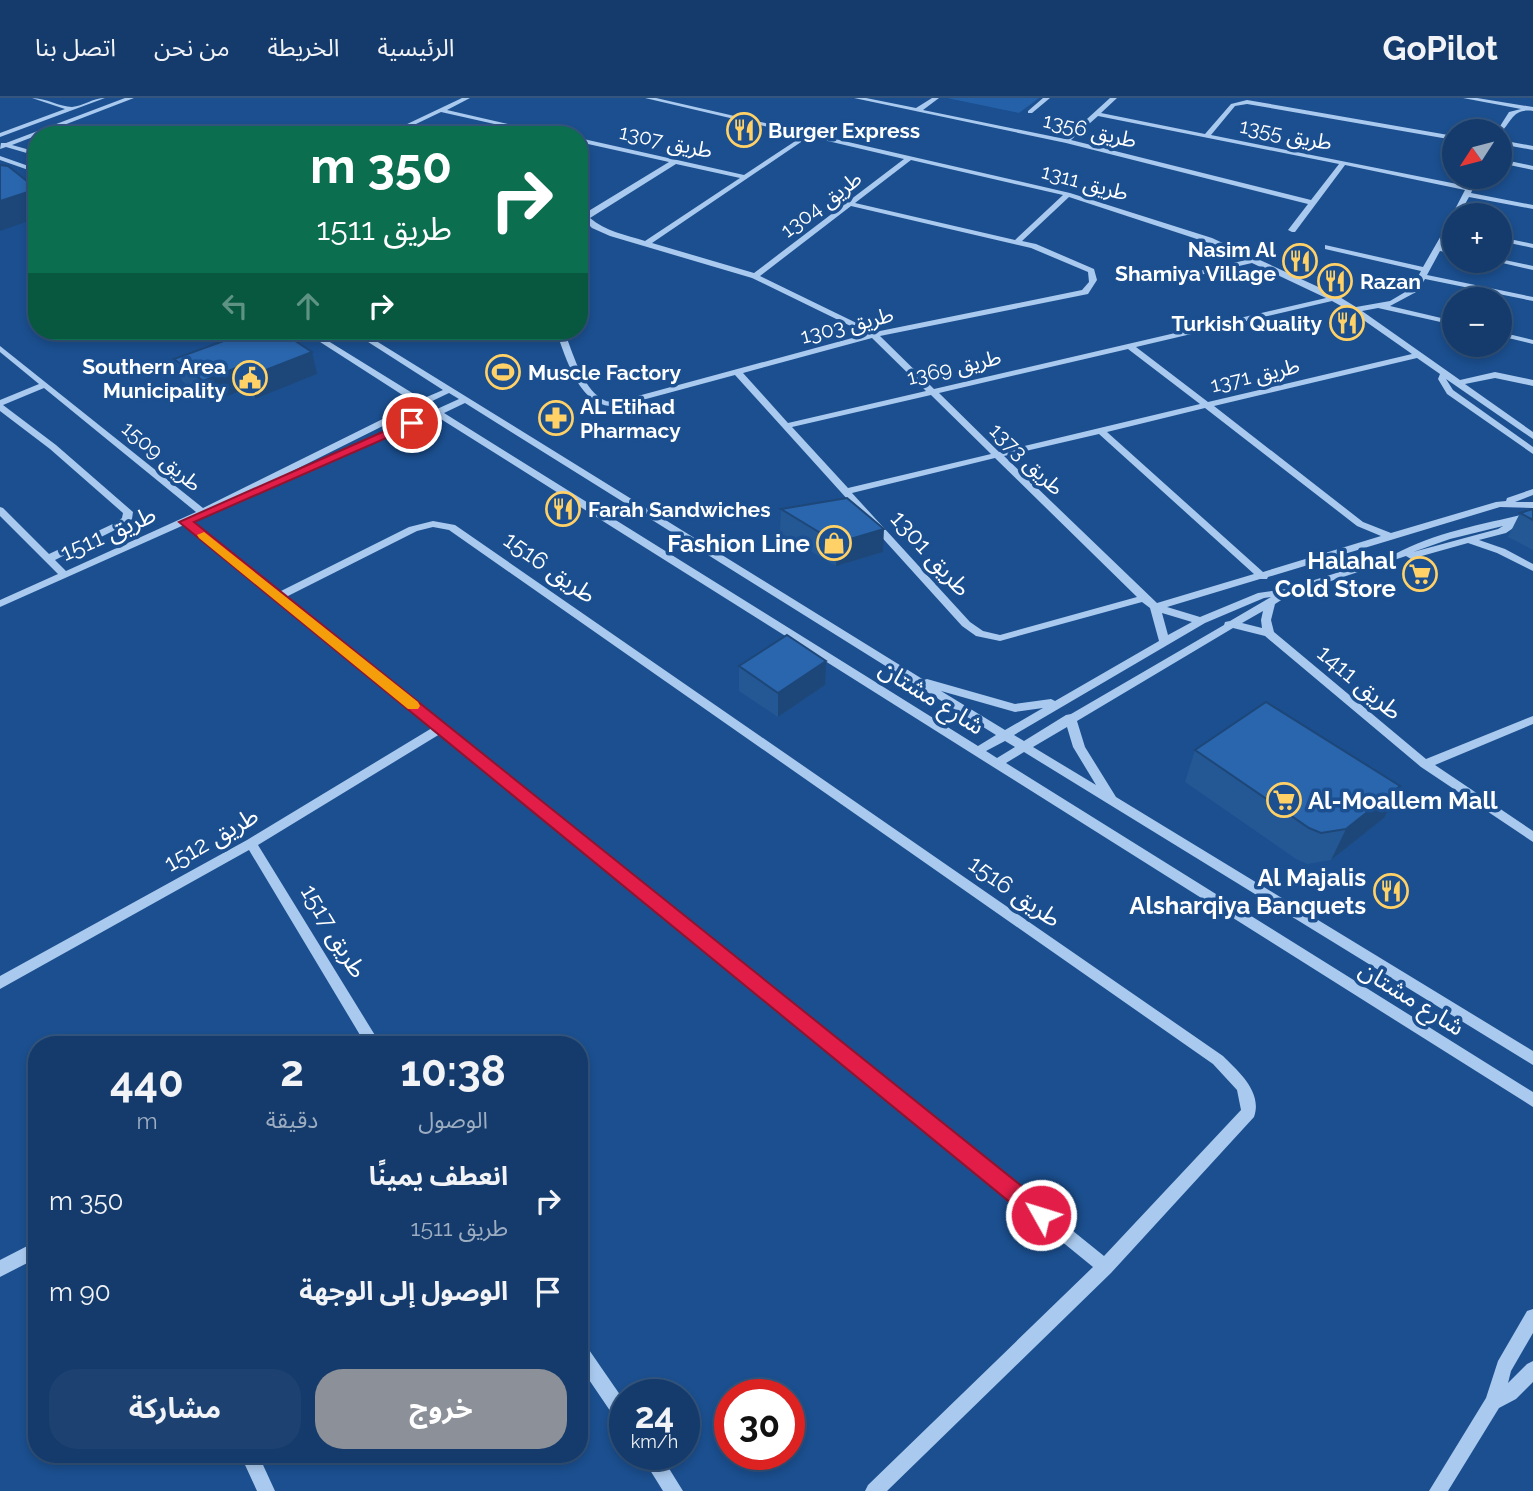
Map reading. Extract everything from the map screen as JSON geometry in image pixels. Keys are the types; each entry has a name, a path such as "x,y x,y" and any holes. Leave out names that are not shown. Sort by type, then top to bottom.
{"street":[{"path":"35,98 72,109"},
{"path":"0,135 102,98"},
{"path":"52,126 131,98"},
{"path":"406,126 467,98"},
{"name":"طريق 1311","path":"651,98 906,160"},
{"name":"طريق 1356","path":"857,98 1066,141 1313,202"},
{"path":"918,110 936,98"},
{"path":"1030,112 1047,98"},
{"path":"1066,141 1114,98"},
{"path":"1466,98 1532,107"},
{"path":"1510,98 1532,107"},
{"path":"1207,136 1233,105 1246,100 1442,136"},
{"name":"طريق 1311","path":"667,103 687,111 802,139 1067,195 1198,236 1335,298 1533,436"},
{"path":"1496,103 1511,113"},
{"path":"1507,119 1511,113 1532,107"},
{"path":"439,110 512,126"},
{"path":"68,126 84,114"},
{"name":"طريق 1355","path":"1097,114 1343,163 1533,207"},
{"path":"2,145 28,135"},
{"path":"647,243 802,139"},
{"name":"طريق 1307","path":"588,143 745,177"},
{"path":"1512,144 1533,148"},
{"path":"2,145 28,152"},
{"path":"0,158 28,168"},
{"name":"طريق 1304","path":"755,276 906,160"},
{"path":"588,215 675,161"},
{"path":"1292,230 1343,163"},
{"path":"1512,164 1533,168"},
{"path":"0,167 28,170"},
{"path":"1462,203 1467,191"},
{"path":"1017,242 1067,195"},
{"name":"طريق 1303","path":"564,340 587,390 608,405 624,403 874,335 1086,292 1092,285 1094,277 1091,271 1081,265 1017,242 851,204"},
{"path":"588,222 602,230 755,276 874,335"},
{"path":"1512,242 1533,246"},
{"path":"1355,310 1380,306 1409,295 1442,243"},
{"path":"1328,247 1533,299"},
{"path":"1438,248 1442,249"},
{"path":"1194,275 1254,260"},
{"path":"1512,264 1533,268"},
{"name":"طريق 1369","path":"787,426 1335,298"},
{"path":"1380,306 1442,320"},
{"name":"طريق 1373","path":"874,335 1155,607"},
{"path":"1512,337 1533,342"},
{"name":"شارع مشتان","path":"322,340 1533,1100"},
{"name":"شارع مشتان","path":"373,340 1006,736 1533,1059"},
{"path":"1130,346 1360,524 1392,537"},
{"name":"طريق 1509","path":"0,348 203,513"},
{"name":"طريق 1371","path":"847,491 1419,355"},
{"name":"طريق 1301","path":"737,372 966,624 980,634 1000,638 1144,598"},
{"path":"1445,373 1442,379 1450,391 1533,452"},
{"path":"1459,383 1495,375 1533,383"},
{"path":"44,385 0,405 128,512 127,519 120,524 48,559"},
{"name":"طريق 1511","path":"0,604 185,522 232,499 247,488 451,389"},
{"name":"طريق 1511","path":"232,499 255,493 467,399"},
{"path":"1101,431 1263,576"},
{"path":"1155,607 1499,505 1533,492"},
{"path":"1499,505 1533,505"},
{"path":"0,510 64,575"},
{"path":"976,752 1200,621 1262,595 1287,592 1397,557 1414,549 1481,533 1528,516"},
{"path":"1397,557 1431,553 1471,541 1481,533 1502,531 1528,516"},
{"path":"185,522 280,596 440,729 1105,1267"},
{"name":"طريق 1516","path":"280,596 413,529 433,524 452,527 1218,1060 1244,1087 1249,1112 1105,1267 874,1491"},
{"path":"1360,524 1366,535 1365,545"},
{"path":"1502,531 1502,543 1511,555"},
{"path":"1471,541 1511,555 1533,568"},
{"path":"1233,607 1232,599 1240,583"},
{"path":"995,764 1287,592"},
{"path":"1229,624 1269,633 1266,620 1270,604"},
{"path":"1155,607 1200,621"},
{"path":"1155,607 1165,642"},
{"name":"طريق 1411","path":"1269,633 1425,764 1533,837"},
{"path":"918,681 1016,708 1041,706 1065,699"},
{"path":"1070,718 1079,747 1112,801"},
{"path":"1425,764 1533,720"},
{"name":"طريق 1512","path":"0,983 251,843 440,729"},
{"name":"طريق 1517","path":"251,843 369,1036"},
{"path":"0,1269 28,1254"},
{"path":"1438,1491 1493,1402 1504,1367 1533,1317"},
{"path":"588,1363 609,1394"},
{"path":"1493,1402 1510,1393 1533,1370"},
{"path":"253,1463 266,1491"},
{"path":"660,1470 674,1491"}],"shaded area":[{"path":"947,98 1039,98 1019,113"}],"building":[{"path":"0,165 8,166 28,182 28,192 0,201"},
{"path":"226,340 294,340 312,352 248,377 236,368 203,381 174,359"},
{"path":"847,498 884,529 837,543 781,509"},
{"path":"1533,509 1533,520 1520,513"},
{"path":"787,635 826,661 778,693 739,666"},
{"path":"1266,702 1400,786 1346,829 1321,833 1309,828 1195,750"}],"slow traffic":[{"path":"204,535 413,706"}],"place":[{"name":"Burger Express","path":"744,130"},
{"name":"Nasim Al Shamiya Village","path":"1300,261"},
{"name":"Razan","path":"1335,281"},
{"name":"Turkish Quality","path":"1347,323"},
{"name":"Muscle Factory","path":"503,372"},
{"name":"Southern Area Municipality","path":"250,378"},
{"name":"AL Etihad Pharmacy","path":"556,418"},
{"name":"Farah Sandwiches","path":"563,509"},
{"name":"Fashion Line","path":"834,543"},
{"name":"Halahal Cold Store","path":"1420,574"},
{"name":"Al-Moallem Mall","path":"1284,800"},
{"name":"Al Majalis Alsharqiya Banquets","path":"1391,891"}],"route":[{"path":"412,423 255,493 232,499 185,522 280,596 440,729 1041,1215"}]}
